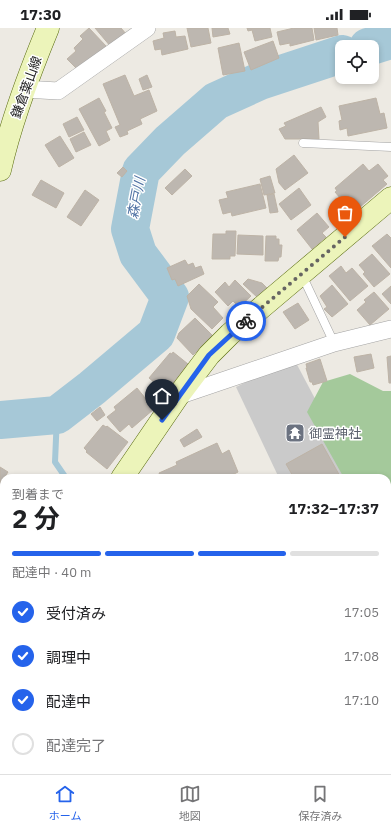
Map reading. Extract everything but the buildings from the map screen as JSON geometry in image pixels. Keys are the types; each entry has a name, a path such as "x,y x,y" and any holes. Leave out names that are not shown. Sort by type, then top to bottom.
{"street":[{"name":"鎌倉葉山線","path":"1,157 24,89 48,28"},
{"path":"24,89 58,91 147,28"},
{"path":"125,474 178,396 209,355 230,334 391,198"},
{"path":"178,396 334,343 391,329"}],"lane":[{"path":"303,142 391,147"},
{"path":"301,274 334,343"}],"shaded area":[{"name":"御霊神社","path":"294,359 355,474 277,474 236,387"}],"green space":[{"path":"350,374 383,391 391,391 391,474 342,474 307,412 323,382"}],"waterway":[{"name":"森戸川","path":"379,44 391,40"},
{"name":"森戸川","path":"0,420 57,415 92,388 156,334 170,297 138,254 130,229 141,171 170,141 216,101 260,81 335,56"},
{"path":"57,415 55,462 63,474"}],"way so far":[{"path":"246,321 345,237"}],"place":[{"name":"御霊神社","path":"295,433"}],"route":[{"path":"162,420 209,355 230,334 246,321"}]}
